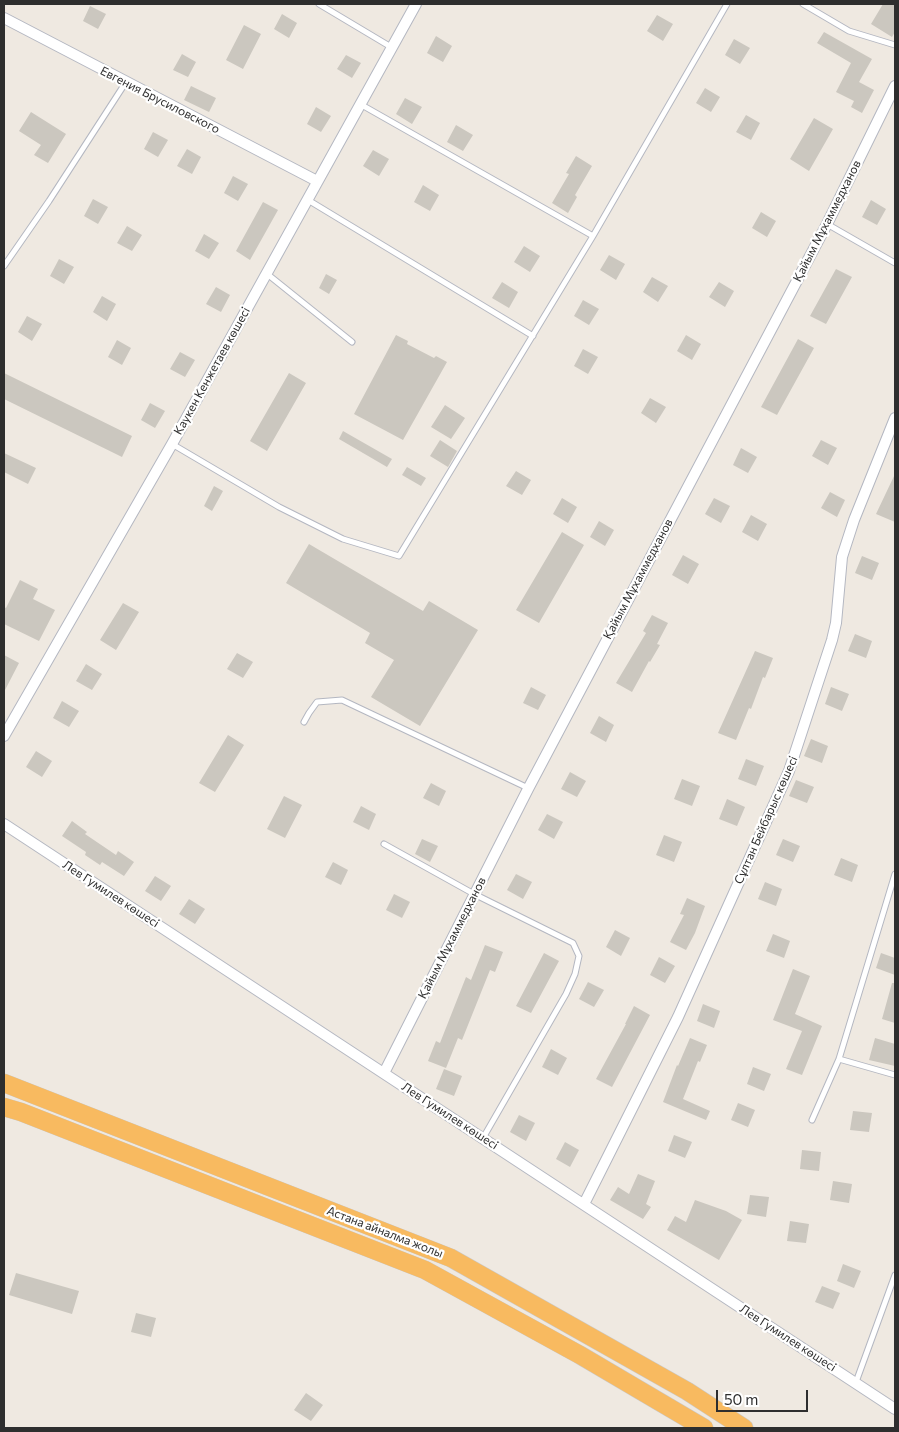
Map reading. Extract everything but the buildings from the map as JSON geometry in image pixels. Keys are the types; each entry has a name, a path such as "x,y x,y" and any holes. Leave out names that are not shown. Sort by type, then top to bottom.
{"highway":[{"name":"Астана айналма жолы","path":"4,1083 451,1258 687,1391 744,1428"},
{"name":"Астана айналма жолы","path":"4,1107 425,1270 580,1355 704,1428"}],"street":[{"name":"Каукен Кенжетаев көшесі","path":"4,736 172,444 416,4"},
{"name":"Евгения Брусиловского","path":"4,18 318,181"},
{"name":"Қайым Мұхаммедханов","path":"384,1074 528,789 826,224 895,86"},
{"name":"Сұлтан Бейбарыс көшесі","path":"584,1204 678,1017 790,771 832,640 836,623 842,557 854,520 895,418"},
{"name":"Лев Гумилев көшесі","path":"4,824 895,1408"}],"lane":[{"path":"319,4 392,47"},
{"path":"172,444 279,507 343,539 399,556 534,336 727,4"},
{"path":"803,4 849,31 895,45"},
{"path":"4,266 49,201 126,82"},
{"path":"360,104 593,236"},
{"path":"307,200 534,336"},
{"path":"826,224 895,263"},
{"path":"266,272 352,342"},
{"path":"304,722 318,702 342,700 528,789"},
{"path":"384,844 474,894 573,943 579,956 575,974 566,994 483,1138"},
{"path":"812,1120 839,1059 895,874"},
{"path":"839,1059 895,1074"},
{"path":"856,1382 895,1275"}]}
